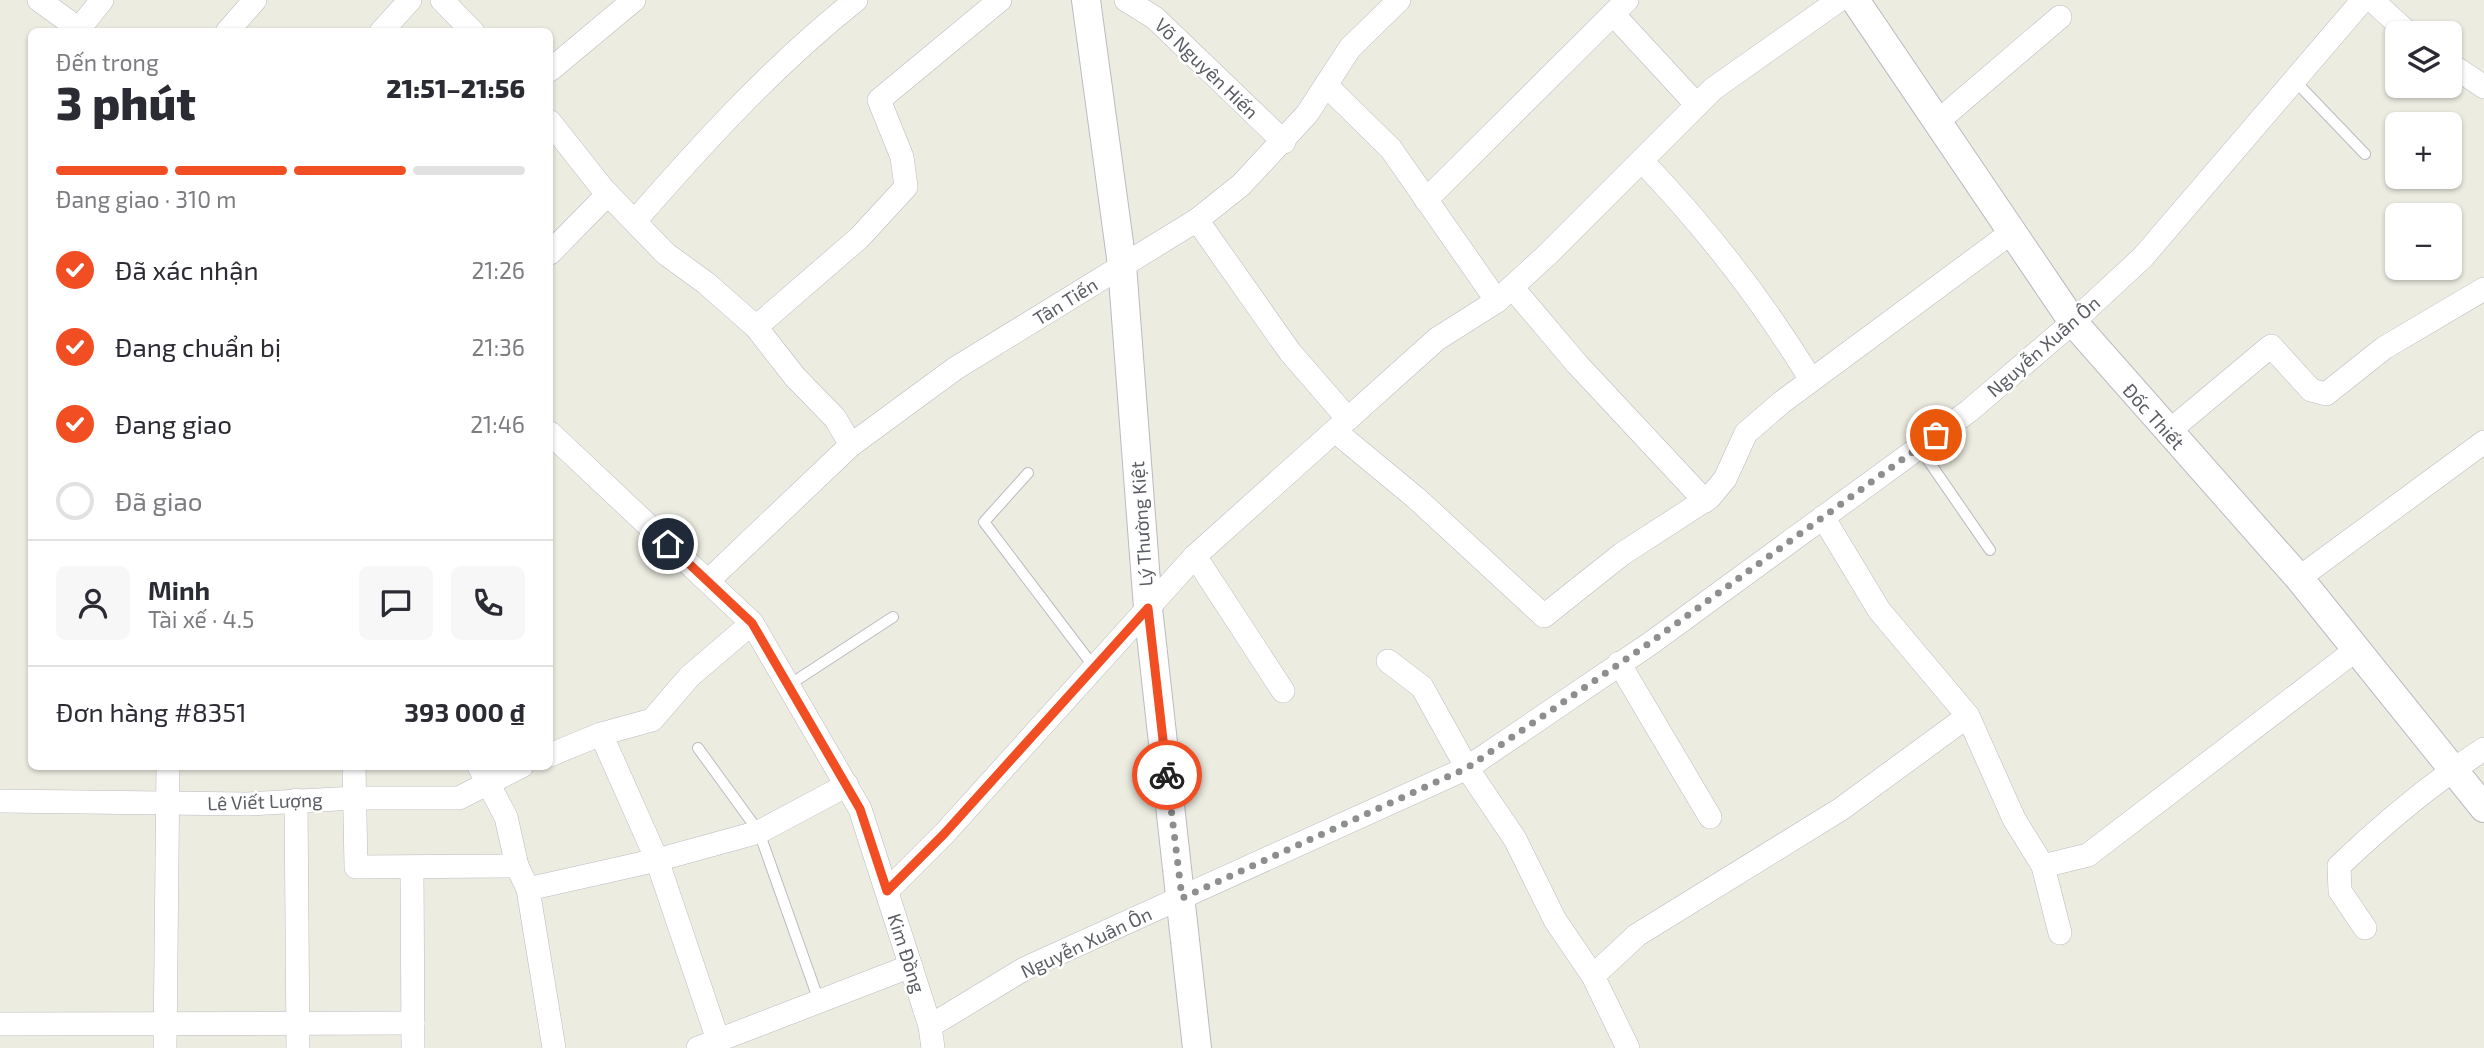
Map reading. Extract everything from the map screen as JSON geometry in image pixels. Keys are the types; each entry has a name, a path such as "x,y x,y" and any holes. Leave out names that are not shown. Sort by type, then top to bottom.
{"street":[{"path":"39,0 78,28"},
{"path":"82,28 102,0"},
{"path":"230,28 255,0"},
{"path":"385,28 410,0"},
{"path":"442,0 469,28"},
{"path":"553,68 634,0"},
{"path":"635,221 749,99 827,23 856,0"},
{"path":"756,327 859,238 906,187 902,157 878,100 1000,0"},
{"name":"Lý Thường Kiệt","path":"1086,0 1122,265 1148,608 1197,1048"},
{"name":"Võ Nguyên Hiến","path":"1126,0 1155,18 1284,142"},
{"name":"Tân Tiến","path":"708,581 851,445 956,368 1197,220 1241,185 1284,142 1307,114 1350,48 1399,0"},
{"path":"887,891 944,834 1195,556 1437,339 1504,294 1713,89 1839,0"},
{"name":"Đốc Thiết","path":"1855,0 2073,322 2299,578 2484,808"},
{"name":"Nguyễn Xuân Ôn","path":"931,1037 1024,969 1467,768 1823,517 1969,411 2073,322 2143,257 2363,0"},
{"path":"2372,0 2395,21"},
{"path":"1426,200 1620,7 1697,105"},
{"path":"1937,121 2060,18"},
{"path":"2462,72 2484,87"},
{"path":"1326,85 1391,149 1426,200 1504,294 1577,364 1705,501"},
{"path":"553,126 608,194 666,254 706,283 756,327 794,377 835,418 851,445"},
{"path":"1642,161 1700,222 1736,273 1774,318 1811,380"},
{"path":"553,250 608,194"},
{"path":"1197,220 1341,425 1544,616 1622,554 1705,501 1726,479 1731,461 1746,433 1811,380 2012,232"},
{"path":"2168,432 2271,346 2311,390 2326,394 2384,348 2484,289"},
{"name":"Kim Đồng","path":"553,436 752,623 860,809 931,1037"},
{"path":"2299,578 2484,442"},
{"path":"1823,517 1880,610 1968,716 2014,818 2043,866 2060,933"},
{"path":"1195,556 1283,691"},
{"path":"553,754 601,734 652,720 690,676 752,623"},
{"path":"2043,866 2088,855 2357,649"},
{"path":"1388,661 1422,687 1467,768 1516,839 1555,920 1593,976 1628,1048"},
{"path":"1619,663 1710,817"},
{"path":"1593,976 1637,935 1841,809 1968,716"},
{"path":"601,734 657,860 708,1044 911,966"},
{"path":"2365,928 2340,891 2340,866 2377,830 2454,769 2484,750"},
{"path":"165,1048 167,770"},
{"path":"354,770 356,867 517,866"},
{"name":"Lê Viết Lượng","path":"0,800 247,804 355,798 459,798 482,776 506,770"},
{"path":"482,776 506,817 517,866 528,889 554,1048"},
{"path":"528,889 657,860 759,832 847,785"},
{"path":"296,800 298,1048"},
{"path":"412,868 413,1048"},
{"path":"0,1024 413,1023"}],"lane":[{"path":"2295,81 2365,155"},
{"path":"1919,447 1990,551"},
{"path":"1028,473 984,522 1094,667"},
{"path":"789,685 893,617"},
{"path":"698,748 759,832 819,1001"}],"way so far":[{"path":"1167,775 1182,898 1467,768 1651,642 1936,435"}],"route":[{"path":"668,544 752,623 860,809 887,891 944,834 1148,608 1167,775"}]}
